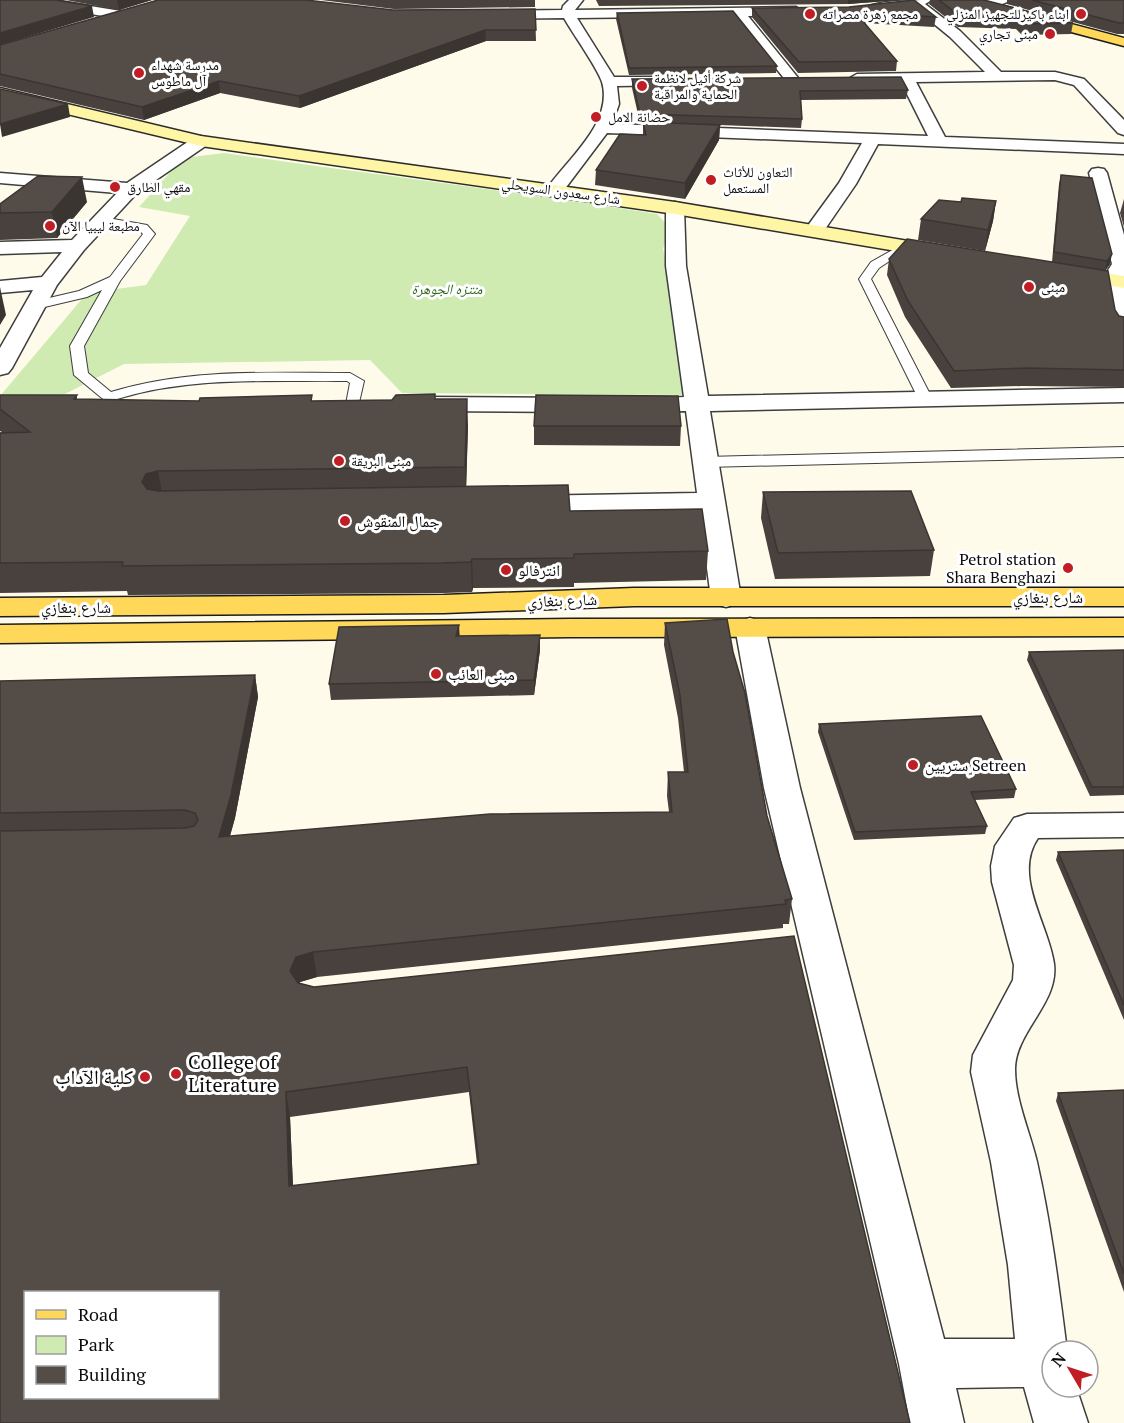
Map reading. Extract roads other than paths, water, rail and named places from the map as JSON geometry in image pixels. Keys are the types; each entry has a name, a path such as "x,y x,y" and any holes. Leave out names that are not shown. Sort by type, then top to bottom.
{"main road":[{"path":"998,0 1124,34"},
{"path":"973,2 1124,42"},
{"name":"شارع سعدون السويحلي","path":"0,93 201,141 675,208 966,257"},
{"path":"1047,270 1120,281"},
{"name":"شارع بنغازي","path":"0,607 444,604 634,597 738,612 1124,627"},
{"name":"شارع بنغازي","path":"0,634 738,612 1124,597"}],"street":[{"path":"30,0 126,14 96,23"},
{"path":"555,190 602,128 610,104 609,82 568,15 570,6 577,0"},
{"path":"476,15 739,13 807,8 787,0"},
{"path":"973,2 1004,0"},
{"path":"859,9 920,1 998,77"},
{"path":"739,13 798,79 769,79"},
{"path":"838,78 1055,76 1079,82 1124,130"},
{"path":"906,77 939,142"},
{"path":"609,82 689,80"},
{"path":"602,128 1124,149"},
{"path":"814,231 847,184 873,140"},
{"path":"0,368 48,283 77,246 130,189 201,141"},
{"path":"1098,173 1122,264 1115,275 1120,281 1124,325"},
{"path":"0,178 130,189"},
{"path":"675,208 676,266 712,501 782,788 802,943 925,1364 937,1423"},
{"path":"0,248 77,246"},
{"path":"0,287 48,283"},
{"path":"365,404 696,405 1124,395"},
{"path":"103,403 170,406"},
{"path":"502,504 712,501"},
{"path":"1041,1339 1032,1265 1014,1162 997,1097 993,1071 994,1055 1028,993 1034,965 1011,882 1010,866 1013,846 1027,826 1124,825"},
{"path":"925,1364 1040,1363"},
{"path":"1054,1399 1061,1423"}],"lane":[{"path":"102,219 143,227 149,234 114,280 76,346 81,375 103,403 145,386 199,378 350,377 357,381 365,404"},
{"path":"905,246 875,265 865,279 926,400"},
{"path":"36,305 83,294 114,280"},
{"path":"706,462 1124,452"}],"place":[{"name":"مجمع زهرة مصراته","path":"810,14"},
{"name":"ابناء باكيرللتجهيز المنزلي","path":"1081,14"},
{"name":"مبنى تجاري","path":"1050,34"},
{"name":"مدرسة شهداء آل ماطوس","path":"139,73"},
{"name":"شركة أثيل لانظمة الحماية والمراقبة","path":"642,86"},
{"name":"حضانة الامل","path":"596,117"},
{"name":"التعاون للأثاث المستعمل","path":"711,180"},
{"name":"مقهي الطارق","path":"115,187"},
{"name":"مطبعة ليبيا الآن","path":"50,226"},
{"name":"مبنى","path":"1029,287"},
{"name":"مبنى البريقة","path":"339,461"},
{"name":"جمال المنقوش","path":"345,521"},
{"name":"Petrol station Shara Benghazi","path":"1068,568"},
{"name":"انترفالو","path":"506,570"},
{"name":"مبنى العائب","path":"436,674"},
{"name":"ستريين ٍSetreen","path":"913,765"},
{"name":"College of Literature","path":"176,1074"},
{"name":"كلية الآداب","path":"145,1077"}],"park label":[{"name":"منتزه الجوهرة","path":"447,289"}]}
